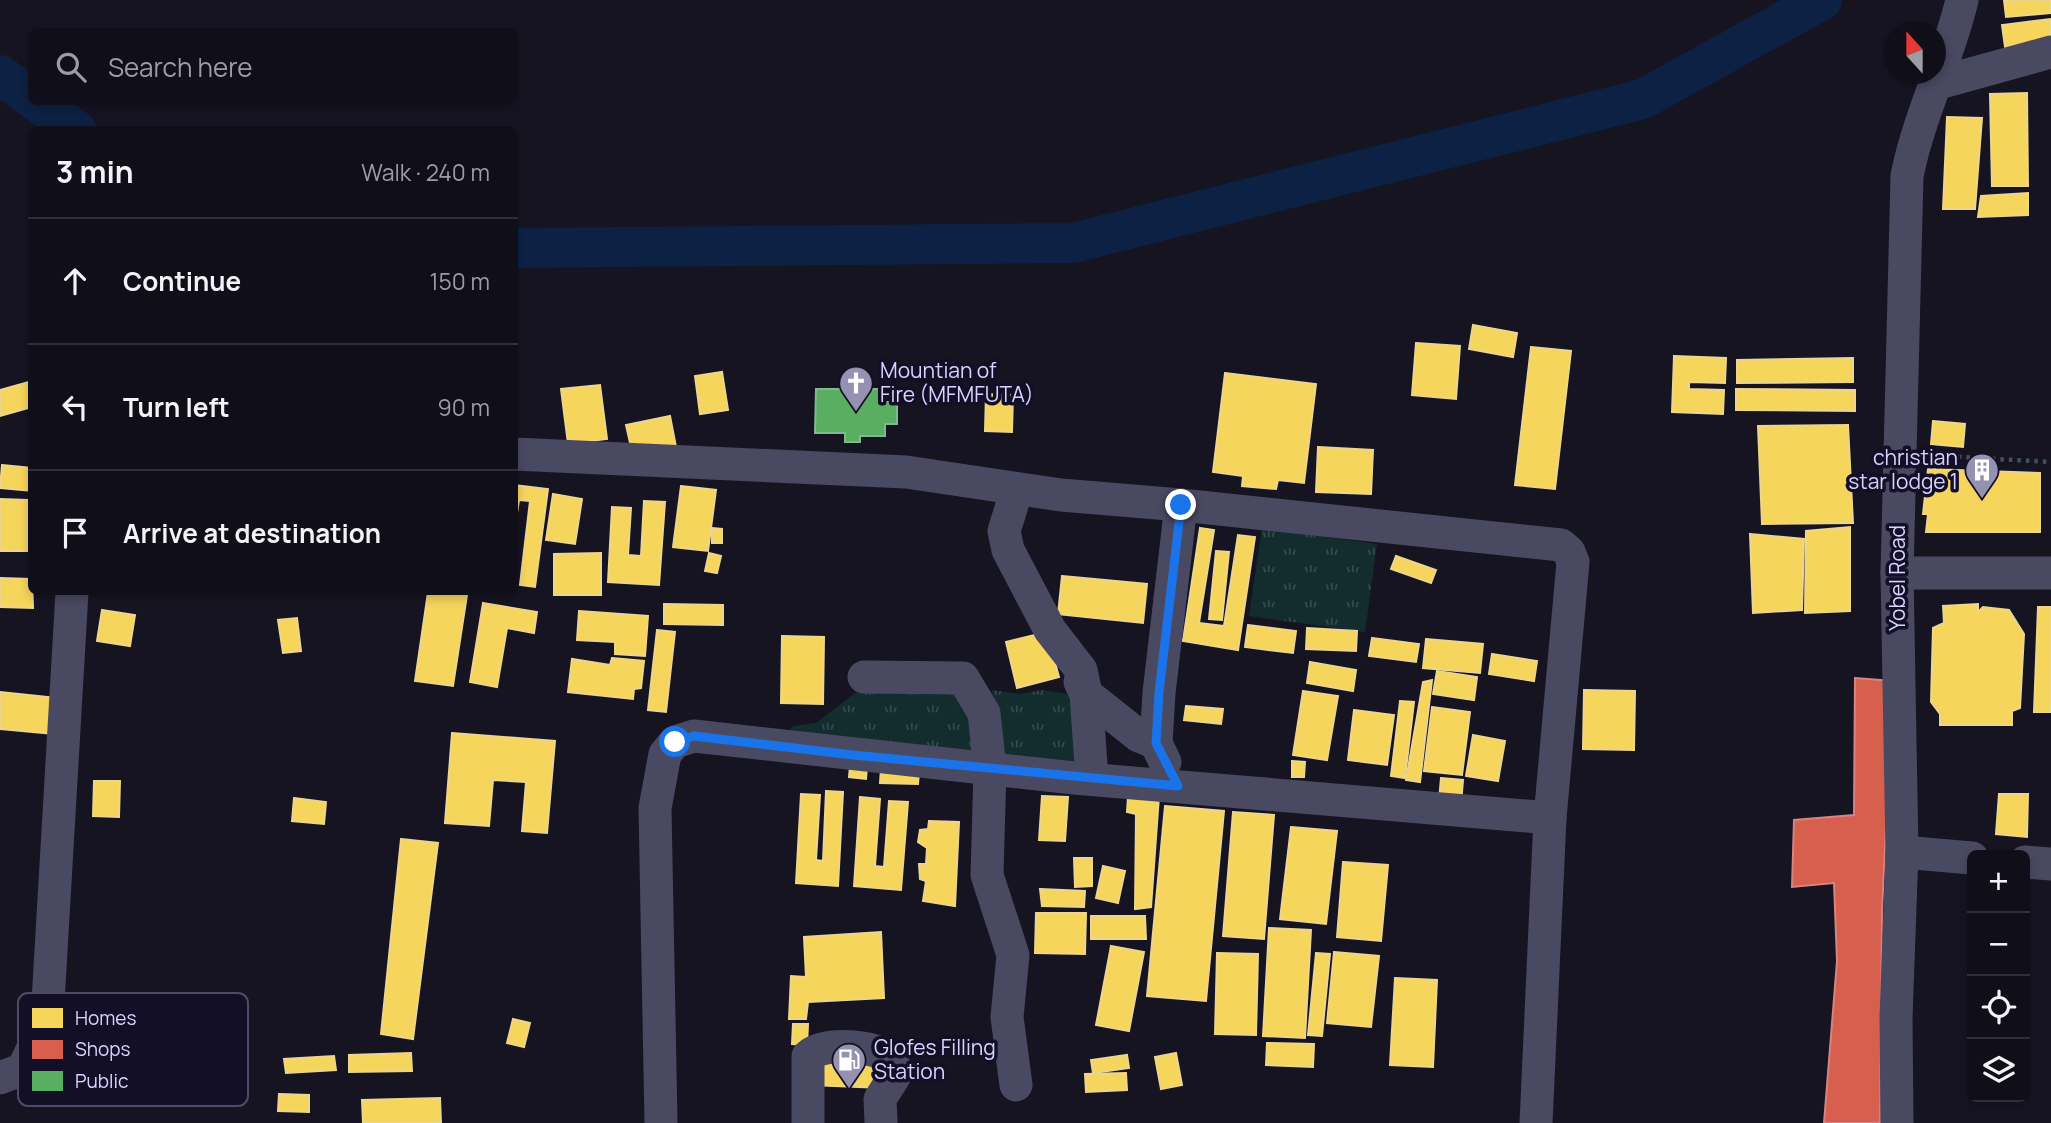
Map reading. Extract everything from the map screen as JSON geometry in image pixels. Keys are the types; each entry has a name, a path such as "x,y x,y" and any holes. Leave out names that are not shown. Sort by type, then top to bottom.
{"street":[{"name":"Yobel Road","path":"1946,54 1955,31 1962,0"},
{"path":"1946,81 2051,52"},
{"name":"Yobel Road","path":"1897,1123 1896,1018 1902,852 1897,573 1907,176 1913,143 1934,84"},
{"path":"518,454 906,472 1017,489 1561,545 1569,552 1573,562 1550,818 1536,1123"},
{"path":"1017,489 1004,531 1008,550 1050,630 1083,682 1139,736 1156,743"},
{"path":"1178,786 1156,743 1159,693 1181,505"},
{"path":"1897,573 2051,573"},
{"path":"49,993 57,887 60,746 72,595"},
{"path":"864,677 962,678 984,713 990,769 987,875 1013,955 1007,1017 1017,1085"},
{"path":"1083,682 1092,779"},
{"path":"661,1123 655,808 665,754 675,742 694,736 1092,779 1550,818"},
{"path":"1902,852 1967,858"},
{"path":"2030,862 2051,864"},
{"path":"808,1123 808,1056 815,1050 842,1047 883,1050 893,1060 894,1077 880,1099 881,1123"},
{"path":"0,1078 18,1071"}],"path":[{"path":"1899,454 2051,462"}],"green space":[{"path":"1262,528 1377,544 1365,632 1249,616"},
{"path":"963,683 986,763 781,741 793,726 816,723 867,684"},
{"path":"992,690 1020,694 1042,690 1080,696 1087,774 999,766 997,716"}],"building: Homes":[{"path":"2004,0 2051,0 2051,13 2006,17"},
{"path":"2051,19 2051,42 2005,47 2002,25"},
{"path":"2027,93 2028,186 1992,186 1990,94"},
{"path":"1947,117 1982,118 1975,209 1943,209"},
{"path":"2028,193 2028,215 1978,217 1981,196"},
{"path":"1473,325 1517,333 1513,357 1469,349"},
{"path":"1416,343 1460,346 1456,399 1412,395"},
{"path":"1531,347 1571,351 1555,489 1515,485"},
{"path":"1674,356 1726,358 1725,383 1689,382 1689,389 1724,390 1723,414 1672,412"},
{"path":"1853,358 1853,382 1737,383 1737,360"},
{"path":"722,372 728,410 700,414 695,376"},
{"path":"1225,373 1316,384 1304,483 1278,480 1276,489 1242,486 1243,476 1213,472"},
{"path":"28,382 28,408 0,416 0,390"},
{"path":"600,385 607,439 568,444 561,389"},
{"path":"1736,389 1855,390 1855,411 1736,410"},
{"path":"986,394 1013,395 1012,432 985,431"},
{"path":"670,416 676,447 633,456 626,425"},
{"path":"1933,421 1965,424 1963,447 1931,444"},
{"path":"1848,425 1853,523 1762,524 1758,426"},
{"path":"1318,447 1373,450 1371,494 1316,492"},
{"path":"2,465 28,468 28,491 0,488"},
{"name":"christian star lodge 1","path":"1928,469 2040,473 2040,532 1926,532 1928,514 1923,514"},
{"path":"518,485 548,489 535,587 520,585 530,501 519,500 518,507"},
{"path":"681,486 716,490 708,551 673,547"},
{"path":"553,494 582,499 575,544 546,540"},
{"path":"0,499 28,500 27,551 0,551"},
{"path":"644,501 665,502 659,585 608,582 612,507 631,508 628,555 641,556"},
{"path":"1850,527 1850,611 1805,613 1806,531"},
{"path":"712,528 722,529 722,543 712,543"},
{"path":"1200,528 1214,530 1199,623 1224,626 1238,535 1255,537 1238,650 1183,641"},
{"path":"1750,534 1804,539 1802,610 1753,613"},
{"path":"1216,551 1229,552 1222,620 1209,619"},
{"path":"601,553 601,595 554,595 554,554"},
{"path":"709,553 721,556 717,573 705,571"},
{"path":"1396,556 1436,570 1431,583 1391,569"},
{"path":"1062,576 1147,584 1143,623 1058,614"},
{"path":"0,578 28,579 28,595 33,595 33,608 0,607"},
{"path":"428,595 467,595 453,686 415,681"},
{"path":"483,603 537,612 534,633 507,628 497,687 470,682"},
{"path":"664,604 723,605 723,625 664,624"},
{"path":"1978,604 1978,612 1983,607 2009,610 2024,634 2020,708 2012,711 2012,725 1940,725 1940,714 1931,702 1933,628 1944,623 1943,606"},
{"path":"2038,607 2051,607 2051,712 2034,712"},
{"path":"102,610 135,615 130,646 97,641"},
{"path":"579,611 648,616 645,656 615,654 615,642 577,640"},
{"path":"297,618 301,651 283,653 278,620"},
{"path":"1248,625 1296,631 1293,653 1245,647"},
{"path":"1307,628 1357,631 1356,651 1306,649"},
{"path":"657,630 675,632 666,712 648,710"},
{"path":"1047,632 1059,677 1017,688 1006,642"},
{"path":"782,636 824,637 823,704 781,703"},
{"path":"1372,638 1419,644 1416,662 1369,656"},
{"path":"1426,639 1483,644 1480,673 1423,668"},
{"path":"1492,654 1537,661 1534,681 1489,674"},
{"path":"612,658 644,661 641,688 634,689 633,699 568,692 572,659 610,665"},
{"path":"1310,662 1356,670 1353,691 1307,683"},
{"path":"1437,671 1477,677 1474,700 1433,694"},
{"path":"1432,680 1420,782 1406,780 1423,682"},
{"path":"1584,690 1635,691 1634,750 1583,749"},
{"path":"1303,691 1338,696 1327,760 1293,755"},
{"path":"0,692 56,698 53,734 0,729"},
{"path":"1400,701 1414,702 1405,778 1391,776"},
{"path":"1186,706 1223,709 1221,724 1184,720"},
{"path":"1432,707 1470,712 1462,775 1424,771"},
{"path":"1354,710 1394,715 1387,765 1348,760"},
{"path":"452,733 555,741 547,833 522,831 526,782 493,780 489,826 445,823"},
{"path":"1473,735 1505,741 1498,781 1466,776"},
{"path":"1292,761 1305,762 1304,777 1292,777"},
{"path":"850,766 867,767 866,779 849,777"},
{"path":"881,769 919,772 918,784 880,783"},
{"path":"1441,778 1463,780 1461,804 1439,801"},
{"path":"94,781 120,781 119,817 93,816"},
{"path":"826,791 843,792 838,886 796,883 801,794 820,795 816,860 823,861"},
{"path":"1999,794 2028,794 2027,837 1996,834"},
{"path":"1042,796 1068,797 1065,841 1039,840"},
{"path":"1159,796 1151,907 1135,909 1136,814 1127,812 1128,797"},
{"path":"860,797 880,799 875,866 884,867 889,801 908,802 901,890 854,886"},
{"path":"294,798 326,802 324,824 292,821"},
{"path":"1165,806 1224,811 1206,1001 1147,996"},
{"path":"1233,812 1274,815 1264,939 1223,936"},
{"path":"929,821 959,822 955,906 923,901 926,881 920,879 919,864 926,864 927,848 918,842 920,830 928,829"},
{"path":"1291,827 1337,831 1326,924 1280,919"},
{"path":"401,839 438,843 413,1039 381,1034"},
{"path":"1074,858 1092,858 1092,886 1075,887"},
{"path":"1343,862 1388,865 1381,941 1337,937"},
{"path":"1103,866 1125,871 1118,903 1096,898"},
{"path":"1040,889 1085,891 1084,907 1042,906"},
{"path":"1036,913 1086,913 1085,954 1035,953"},
{"path":"1091,916 1145,916 1146,939 1091,939"},
{"path":"1269,928 1311,930 1305,1038 1263,1036"},
{"path":"881,932 884,998 808,1002 806,1019 789,1019 791,976 806,977 804,937"},
{"path":"1111,946 1144,952 1129,1031 1096,1025"},
{"path":"1334,952 1379,956 1371,1027 1327,1023"},
{"path":"1217,953 1258,954 1256,1035 1215,1034"},
{"path":"1316,953 1330,954 1322,1036 1308,1035"},
{"path":"1395,978 1437,980 1433,1067 1390,1065"},
{"path":"513,1019 530,1023 524,1047 507,1043"},
{"path":"793,1024 808,1024 807,1045 792,1044"},
{"path":"1267,1043 1314,1044 1313,1067 1266,1065"},
{"path":"411,1053 412,1071 349,1072 349,1055"},
{"path":"1176,1053 1182,1085 1161,1089 1155,1057"},
{"path":"1127,1055 1129,1068 1093,1073 1091,1060"},
{"path":"334,1056 336,1070 286,1073 284,1059"},
{"path":"812,1058 884,1062 882,1088 811,1085"},
{"path":"1126,1073 1127,1090 1086,1092 1085,1074"},
{"path":"279,1094 309,1095 309,1112 278,1111"},
{"path":"440,1098 441,1123 363,1123 362,1100"}],"building: Shops":[{"path":"1855,678 1893,681 1882,911 1880,1123 1824,1123 1837,961 1834,883 1792,887 1794,820 1854,815"}],"building: Public":[{"name":"Mountian of Fire (MFMFUTA)","path":"816,389 885,389 885,402 897,402 897,424 885,424 885,436 860,436 860,442 845,442 845,433 815,433"}],"waterway":[{"path":"518,248 1073,243 1643,99 1822,0"},
{"path":"0,75 28,95"},
{"path":"41,105 70,126"}],"place":[{"name":"Mountian of Fire (MFMFUTA)","path":"856,413"},
{"name":"christian star lodge 1","path":"1982,500"},
{"name":"Glofes Filling Station","path":"849,1090"}],"route":[{"path":"675,742 694,736 1074,778 1178,786 1156,743 1159,693 1181,505"}]}
